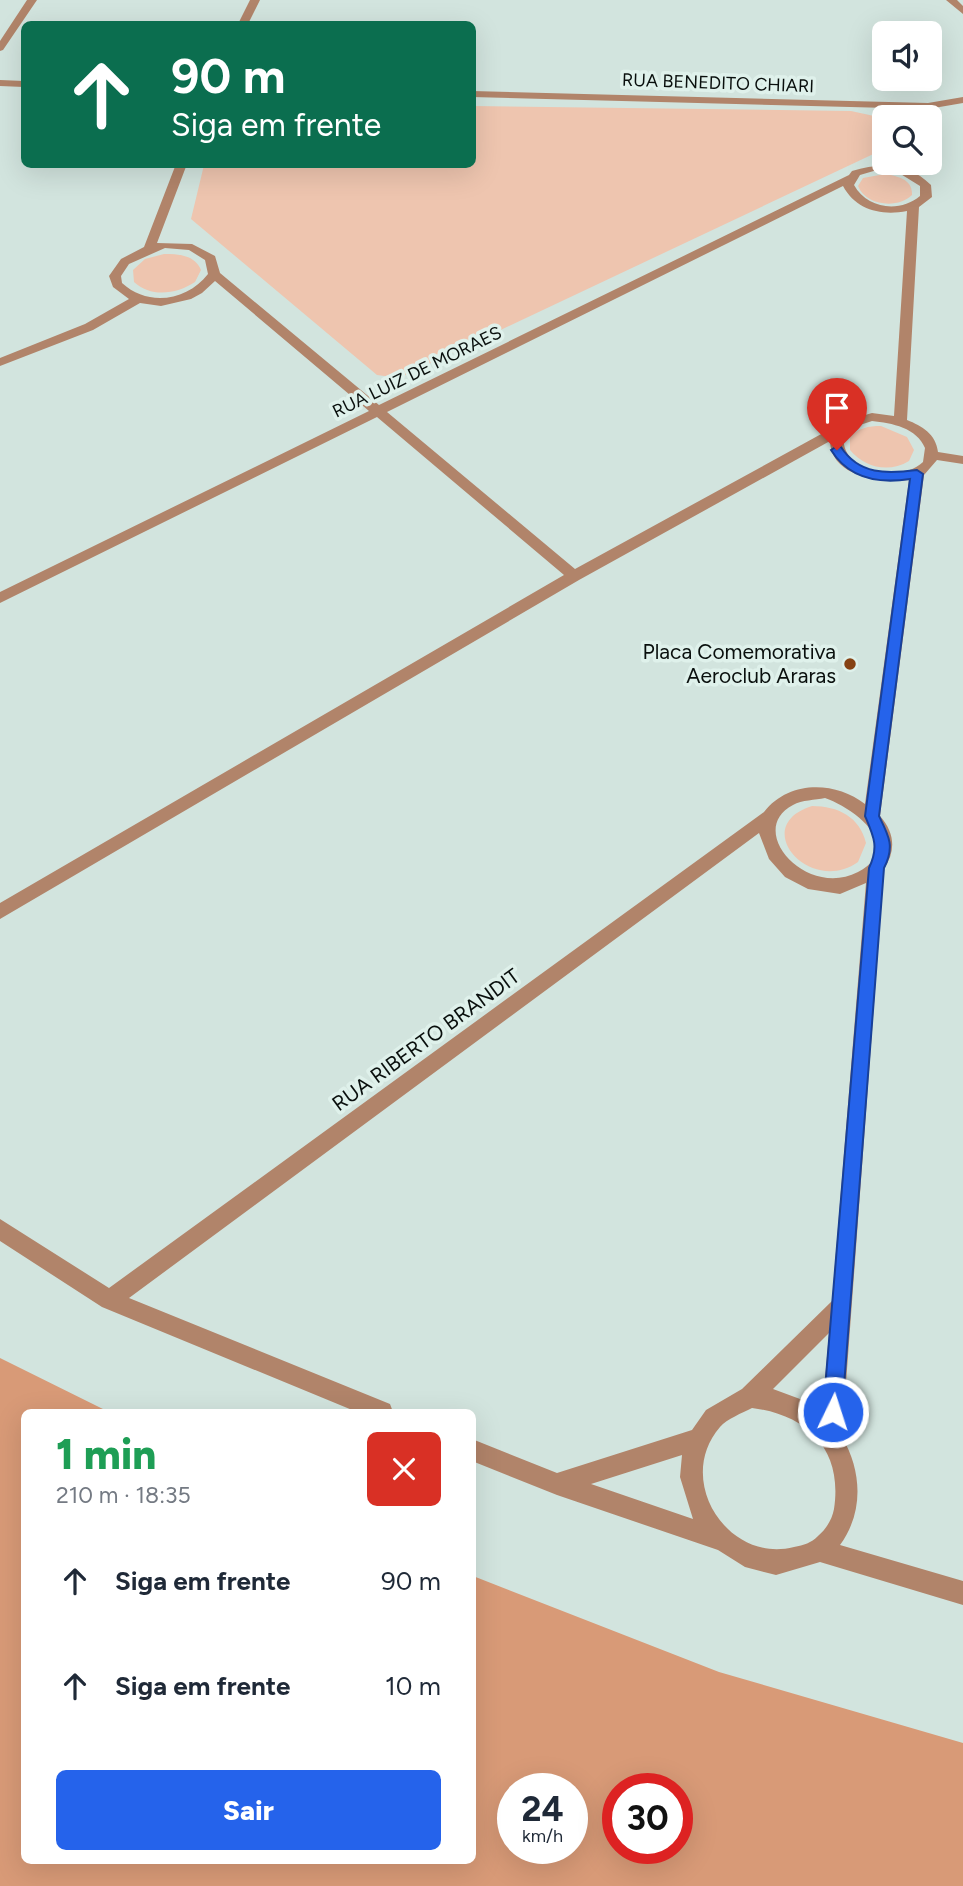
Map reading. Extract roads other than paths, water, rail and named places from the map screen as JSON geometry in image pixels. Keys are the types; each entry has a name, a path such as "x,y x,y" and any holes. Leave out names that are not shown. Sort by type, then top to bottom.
{"street":[{"path":"0,48 32,0"},
{"path":"244,21 255,0"},
{"path":"951,0 963,10"},
{"path":"0,83 21,84"},
{"name":"RUA BENEDITO CHIARI","path":"476,94 890,105"},
{"name":"RUA BENEDITO CHIARI","path":"934,105 963,100"},
{"path":"150,247 180,168"},
{"name":"RUA LUIZ DE MORAES","path":"0,598 865,169 872,169"},
{"path":"850,178 850,192 865,204 890,209 913,207 926,197 925,185 913,175"},
{"path":"900,421 913,207"},
{"path":"178,245 192,247 211,258 214,274 209,284 185,298 153,301 138,299 118,286 116,277 118,268 125,260 150,247 178,245"},
{"path":"214,274 574,576"},
{"path":"0,362 89,327 138,299"},
{"path":"0,912 574,576 848,424 872,417 900,421 924,436 930,445 932,456 925,469 917,474 887,479 855,469 844,460 837,450 836,440 840,430"},
{"path":"932,456 963,460"},
{"path":"872,816 917,474"},
{"path":"825,792 843,796 872,816 884,843 883,856 876,868 864,878 848,885 829,886 809,882 778,861 769,846 767,831 770,816 779,805 792,797 825,792"},
{"name":"RUA RIBERTO BRANDIT","path":"109,1300 770,816"},
{"path":"831,1439 876,868"},
{"path":"0,1229 109,1300 375,1409"},
{"path":"750,1397 840,1307"},
{"path":"750,1397 772,1398 794,1405 815,1419 831,1439 842,1462 846,1487 845,1512 835,1534 819,1550 796,1562 769,1564 743,1556 720,1539 703,1518 692,1491 690,1464 695,1440 709,1419 727,1404 750,1397"},
{"path":"557,1485 695,1440"},
{"path":"476,1452 557,1485 720,1539"},
{"path":"819,1550 963,1593"}],"place":[{"name":"Placa Comemorativa Aeroclub Araras","path":"850,664"}]}
